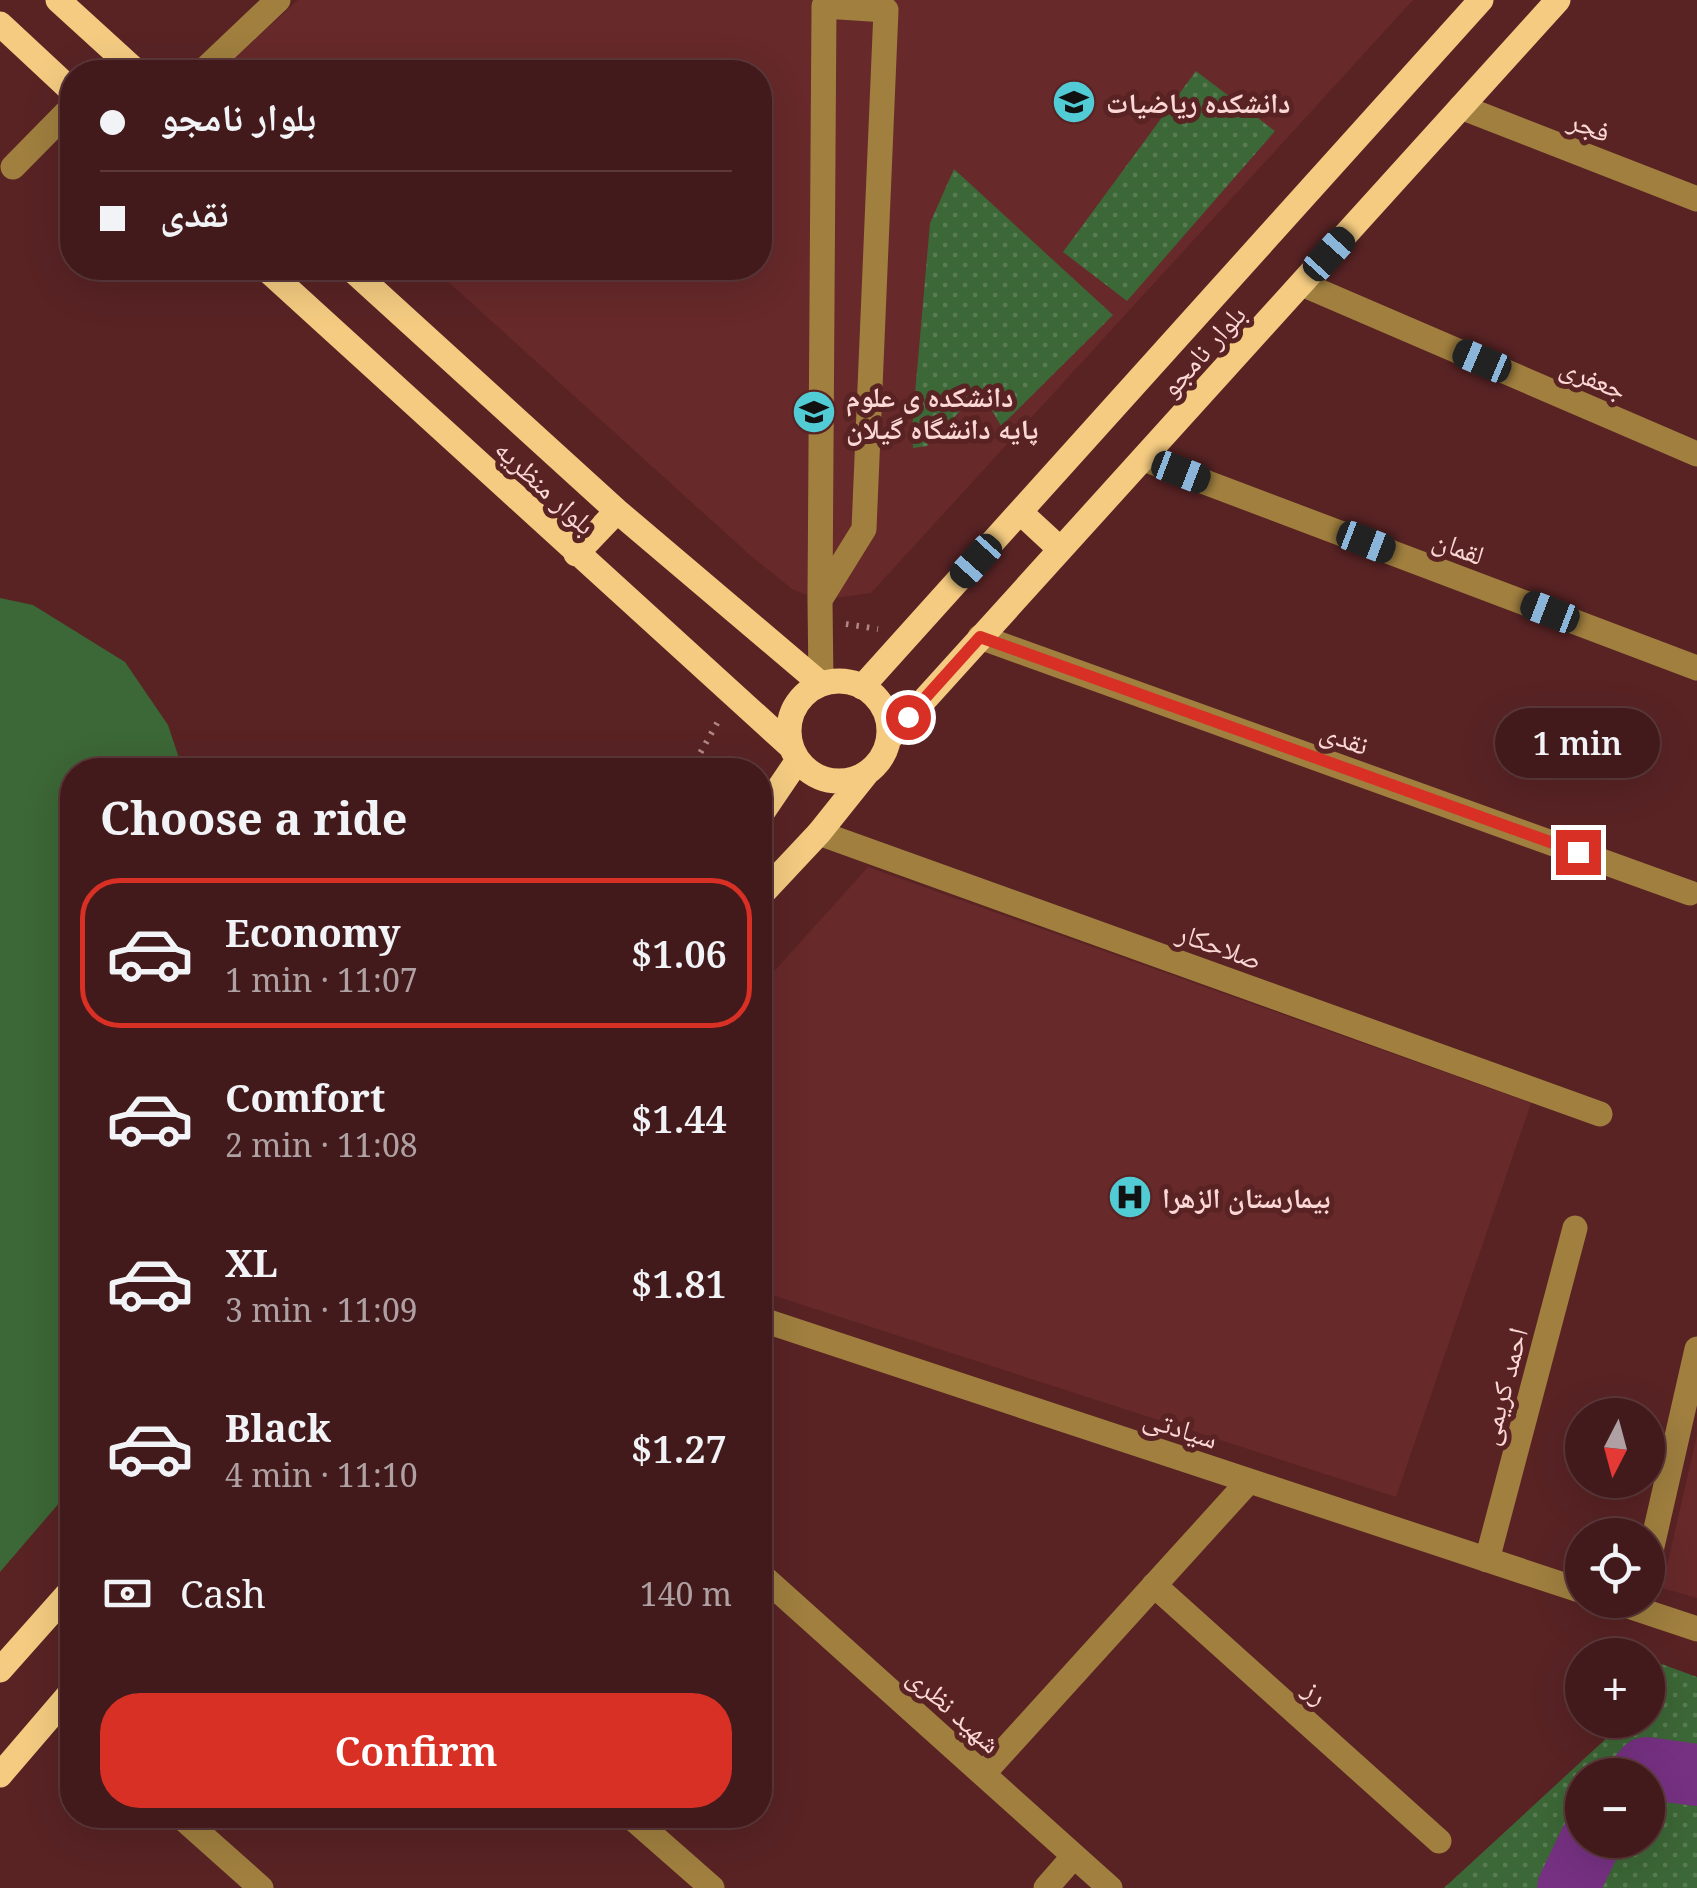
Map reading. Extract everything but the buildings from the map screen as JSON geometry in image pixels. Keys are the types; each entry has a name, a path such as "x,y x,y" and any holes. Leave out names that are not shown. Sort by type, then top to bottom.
{"main road":[{"path":"58,0 124,60"},
{"name":"بلوار نامجو","path":"862,687 1481,0"},
{"name":"بلوار نامجو","path":"889,739 1558,0"},
{"path":"0,24 60,80"},
{"name":"بلوار منظریه","path":"278,280 794,753"},
{"name":"بلوار منظریه","path":"363,280 617,511 821,684"},
{"path":"576,554 617,511"},
{"path":"1020,512 1060,549"},
{"path":"772,794 794,753 790,722 802,698 821,684 850,682 872,694 886,714 889,739 885,752 820,833 772,883"},
{"path":"794,753 817,776 830,780 867,774"},
{"path":"0,1670 60,1602"},
{"path":"0,1775 60,1714"}],"street":[{"path":"215,60 278,0"},
{"path":"820,600 864,528 886,10 824,6 820,600 821,684"},
{"name":"فجر","path":"1461,107 1697,198"},
{"path":"13,168 60,119"},
{"name":"جعفری","path":"1302,284 1697,454"},
{"name":"لقمان","path":"1144,459 1697,668"},
{"name":"نقدی","path":"980,637 1690,893"},
{"name":"صلاحکار","path":"820,833 1600,1114"},
{"name":"احمد کریمی","path":"1486,1560 1576,1228"},
{"name":"سیادتی","path":"772,1323 1565,1586"},
{"path":"1658,1518 1697,1349"},
{"path":"984,1774 1249,1481"},
{"name":"شهید نظری","path":"772,1585 1110,1888"},
{"name":"رز","path":"1154,1585 1439,1841"},
{"path":"1665,1615 1697,1629"},
{"path":"193,1828 260,1888"},
{"path":"644,1828 712,1888"},
{"path":"1046,1888 1074,1856"}],"path":[{"path":"697,758 733,695"}],"shaded area":[{"name":"دانشکده ی علوم پایه دانشگاه گیلان","path":"298,0 1413,0 871,593 820,600 792,589 751,556 446,280 772,280 772,60 233,60"},
{"name":"بیمارستان الزهرا","path":"868,867 1531,1103 1396,1497 772,1295 772,974"},
{"path":"1697,1435 1697,1598 1665,1589"}],"green space":[{"path":"1196,71 1275,131 1127,301 1063,252"},
{"path":"954,169 1113,315 1001,426 980,390 927,446 913,448 930,223"},
{"path":"0,598 33,605 125,662 168,725 179,758 60,758 60,1502 0,1572"},
{"path":"1665,1665 1697,1677 1697,1888 1444,1888 1565,1776 1565,1858 1665,1858 1665,1758 1585,1758 1607,1738 1665,1738"}],"waterway":[{"path":"1665,1771 1697,1775"},
{"path":"1568,1888 1582,1858"}],"place":[{"name":"دانشکده ریاضیات","path":"1074,102"},
{"name":"دانشکده ی علوم پایه دانشگاه گیلان","path":"814,412"},
{"name":"بیمارستان الزهرا","path":"1130,1197"}],"route":[{"path":"908,717 980,637 1578,852"}]}
